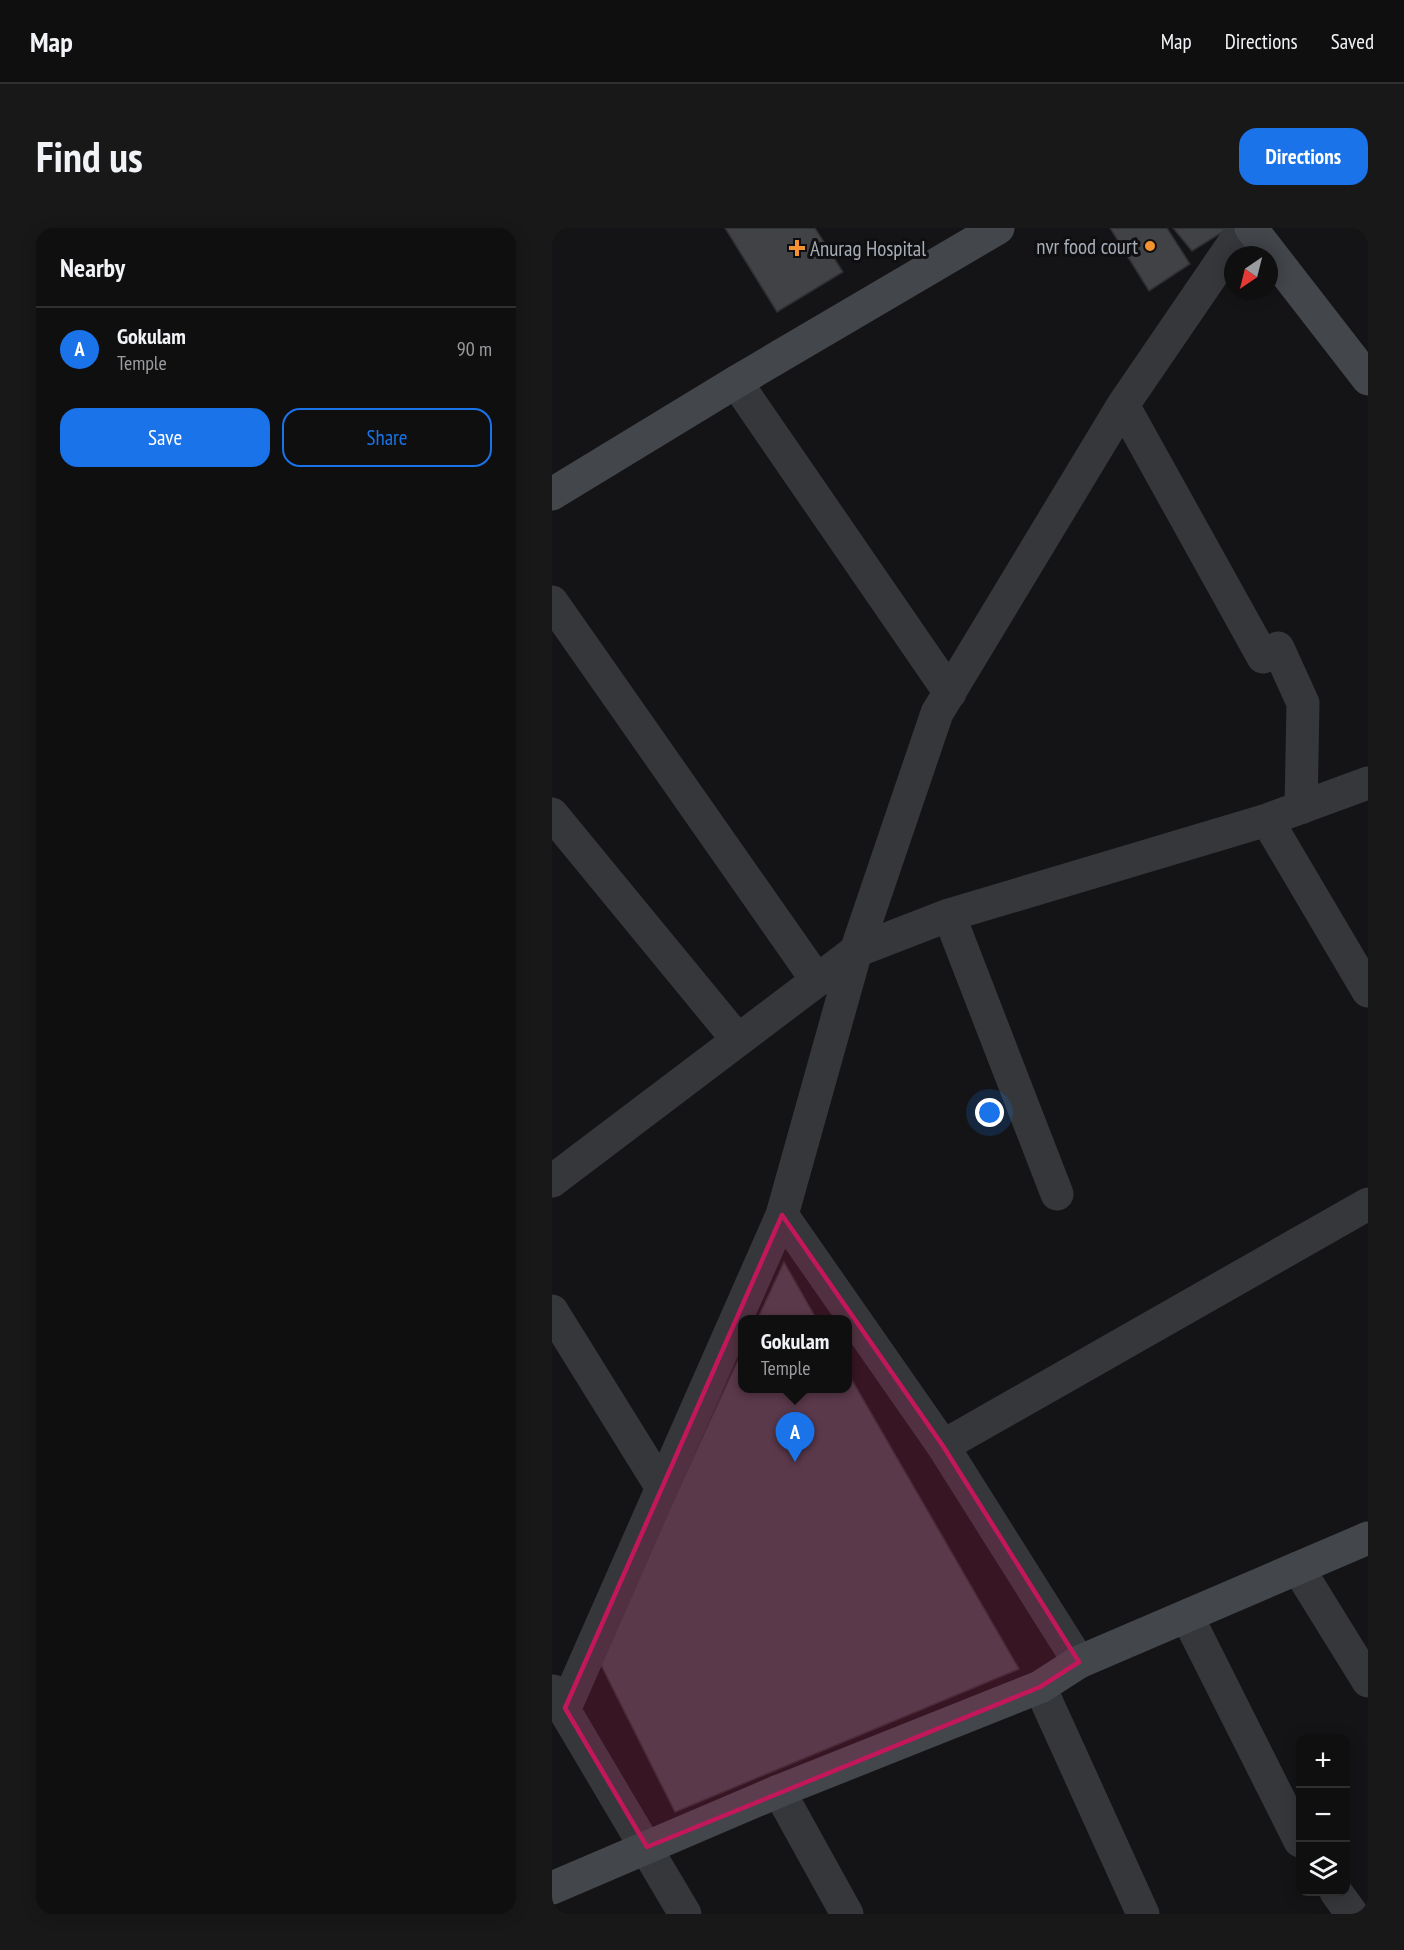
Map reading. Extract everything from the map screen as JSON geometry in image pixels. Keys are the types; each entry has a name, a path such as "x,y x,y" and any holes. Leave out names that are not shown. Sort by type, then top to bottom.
{"street":[{"path":"552,494 736,382 998,228"},
{"path":"738,1315 782,1215 856,951 937,713 1124,405 1244,228"},
{"path":"1251,228 1368,379"},
{"path":"736,382 950,693"},
{"path":"1124,405 1270,652 1304,703 1301,808"},
{"path":"552,602 816,980"},
{"path":"552,1180 856,951 949,915 1267,820 1368,783"},
{"path":"552,814 737,1039"},
{"path":"1267,820 1368,991"},
{"path":"949,915 1057,1194"},
{"path":"943,1446 1368,1204"},
{"path":"782,1215 852,1315"},
{"path":"552,1311 662,1488"},
{"path":"685,1914 559,1699 662,1488 738,1315"},
{"path":"852,1315 943,1446 1079,1662"},
{"path":"552,1888 779,1791 1040,1687 1079,1662 1368,1538"},
{"path":"1298,1568 1368,1681"},
{"path":"1187,1616 1296,1833"},
{"path":"1040,1687 1143,1914"},
{"path":"779,1791 847,1914"},
{"path":"1339,1896 1352,1914"},
{"path":"1360,1914 1368,1910"}],"highlighted area":[{"path":"782,1215 943,1446 1079,1662 1040,1687 647,1847 565,1708"}],"building":[{"path":"725,228 815,228 843,272 777,312"},
{"name":"nvr food court","path":"1110,228 1167,228 1190,264 1149,291"},
{"path":"1173,228 1229,228 1192,251"},
{"path":"784,1262 814,1315 759,1315"},
{"path":"738,1360 738,1393 852,1393 852,1380 1019,1669 675,1812 599,1661"}],"place":[{"name":"nvr food court","path":"1150,246"},
{"name":"Anurag Hospital","path":"797,248"},
{"name":"Gokulam","path":"795,1462"}]}
